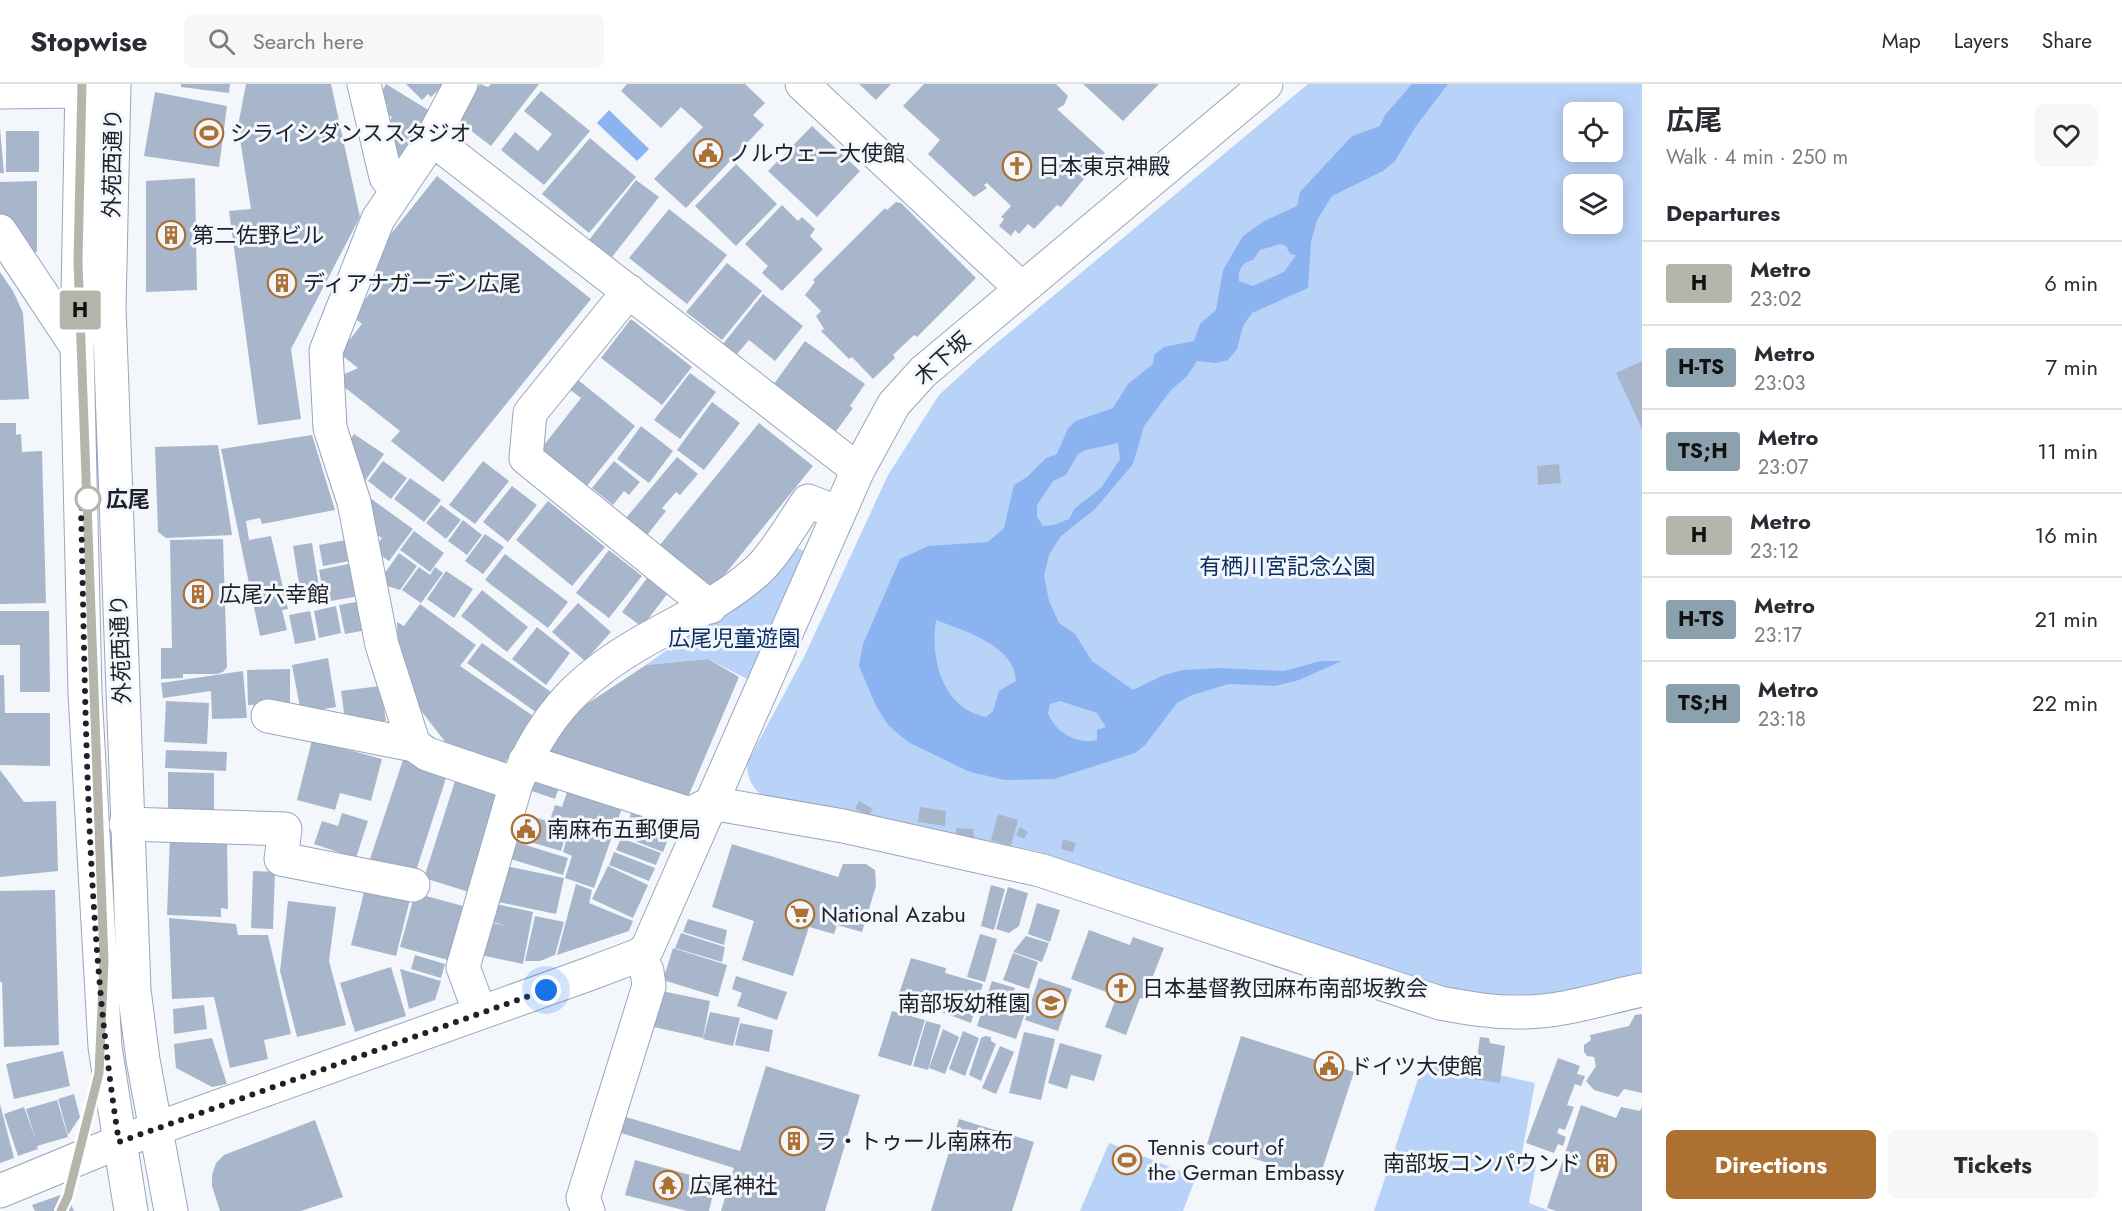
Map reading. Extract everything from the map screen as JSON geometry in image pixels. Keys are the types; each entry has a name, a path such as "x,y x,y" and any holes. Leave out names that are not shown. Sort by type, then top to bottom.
{"street":[{"path":"364,84 386,177 397,191"},
{"path":"414,745 382,645 354,502 330,428 326,351 378,219 432,139 462,84"},
{"path":"802,84 1022,289"},
{"name":"木下坂","path":"639,955 647,949 655,935 858,470 894,404 923,372 1266,84"},
{"path":"0,92 81,88 113,89"},
{"name":"外苑西通り","path":"81,88 77,347 85,693 105,1047 131,1211"},
{"name":"外苑西通り","path":"113,89 109,308 126,824 134,990 143,1060 171,1211"},
{"path":"432,139 858,470"},
{"path":"0,231 77,347"},
{"path":"629,291 530,413 526,458 710,607"},
{"path":"480,1013 463,967 520,772 549,718 580,685 632,648 710,607 759,570 808,501 839,513"},
{"path":"268,716 414,745 427,754 520,772 690,814 711,803 843,826 1040,870 1440,1003 1479,1010 1523,1012 1551,1010 1642,990"},
{"path":"126,824 285,829 281,859 413,885"},
{"path":"0,1191 119,1142 639,955 647,971 649,986 583,1198 588,1211"}],"green space":[{"name":"有栖川宮記念公園","path":"1308,84 1642,84 1642,975 1603,985 1524,997 1444,994 1084,874 1042,852 915,826 771,803 761,795 751,782 747,763 805,655 888,475 939,395 987,351"},
{"name":"広尾児童遊園","path":"798,548 804,551 749,680 708,659 646,665 744,595"},
{"path":"1425,1058 1535,1083 1521,1159 1536,1165 1529,1203 1550,1211 1374,1211"},
{"name":"Tennis court of the German Embassy","path":"1109,1143 1196,1177 1183,1211 1080,1211"}],"shaded area":[{"path":"1412,84 1448,84 1416,126 1395,161 1383,171 1332,196 1317,220 1311,242 1308,288 1252,313 1243,326 1237,349 1228,360 1216,363 1197,361 1187,376 1171,390 1144,426 1133,464 1095,509 1060,537 1049,555 1044,576 1049,601 1059,623 1075,634 1092,661 1133,690 1164,675 1183,670 1219,668 1284,671 1321,661 1342,661 1299,680 1275,686 1229,684 1192,695 1177,703 1145,745 1135,753 1054,779 1005,780 970,772 908,742 888,725 876,706 859,666 863,644 900,559 928,546 988,542 1004,528 1014,485 1027,477 1046,458 1057,454 1068,428 1076,421 1113,408 1128,384 1153,364 1154,355 1164,347 1194,341 1200,324 1216,310 1223,270 1243,236 1264,221 1297,206 1300,192 1352,136 1380,126 1385,115","holes":["1280,244 1286,246 1290,254 1296,255 1284,272 1253,286 1239,281 1241,268 1253,260 1260,250","1118,443 1120,459 1101,488 1075,508 1069,519 1054,525 1043,526 1037,517 1037,505 1053,481 1066,475 1078,454","936,620 986,641 1007,658 1013,668 1016,681 999,691 993,711 986,717 971,712 949,693 938,665","1060,701 1097,713 1106,727 1097,730 1097,740 1075,739 1061,731 1051,720 1048,713 1050,704"]},
{"path":"609,110 649,149 637,161 597,123"}],"building":[{"path":"181,84 230,84 229,93 181,87"},
{"name":"ディアナガーデン広尾","path":"246,84 331,84 360,217 291,349 301,419 258,425 229,211 251,209 238,126"},
{"path":"386,84 430,111 401,159 389,152 395,136 384,130 392,117 384,112 388,105 378,99"},
{"path":"406,84 443,85 431,97 428,94 422,100"},
{"path":"480,84 488,87 491,84 539,84 491,146 457,120"},
{"name":"ノルウェー大使館","path":"627,84 745,84 765,103 753,115 764,125 686,208 654,179 703,127 681,107 661,128 621,91"},
{"path":"859,84 891,84 876,100"},
{"name":"日本東京神殿","path":"924,84 1056,84 1068,96 1064,105 1057,109 1105,153 1061,207 1057,205 1034,229 1028,224 1019,234 1015,230 1011,236 999,226 1004,219 1001,217 1011,206 987,183 984,185 987,188 974,197 928,154 940,140 903,106"},
{"path":"1083,84 1159,84 1123,121"},
{"path":"541,91 590,131 544,185 501,150 515,132 538,151 552,134 524,111"},
{"path":"155,92 227,106 219,167 144,156"},
{"path":"812,126 860,171 817,217 768,171"},
{"path":"0,128 4,173 0,173"},
{"path":"6,131 39,131 39,172 6,172"},
{"path":"590,138 636,177 589,233 542,194"},
{"path":"736,164 777,204 736,246 695,206"},
{"path":"437,176 591,299 443,482 391,441 400,431 334,379 358,368 339,353 362,324 352,316 375,287 359,274"},
{"name":"第二佐野ビル","path":"195,178 197,290 146,292 146,181"},
{"path":"636,180 659,197 612,257 589,240"},
{"path":"37,181 37,252 18,253 0,223 0,182"},
{"path":"896,202 901,203 976,278 917,337 914,335 893,355 895,358 873,379 852,357 849,359 821,331 824,329 816,316 821,311 805,295 815,282 813,280 885,208 887,210"},
{"path":"782,205 798,221 802,217 815,229 810,236 823,249 782,291 762,273 768,266 745,244"},
{"path":"669,209 727,255 687,304 629,258"},
{"path":"727,263 762,291 722,340 686,312"},
{"path":"0,272 13,291 23,313 29,399 0,400"},
{"path":"763,294 803,326 775,361 749,340 737,354 723,344"},
{"path":"631,319 692,367 662,405 601,358"},
{"path":"805,341 865,384 850,406 853,408 834,434 771,388"},
{"path":"1642,361 1642,429 1616,373"},
{"path":"690,373 716,392 680,439 654,420"},
{"path":"577,379 635,426 586,487 540,450 581,398 569,389"},
{"path":"712,402 740,423 704,470 677,450"},
{"path":"0,423 16,423 16,435 21,434 22,452 42,451 46,603 0,604"},
{"path":"759,423 813,466 713,589 659,546"},
{"path":"641,426 673,451 649,483 617,459"},
{"path":"354,434 384,454 365,481 353,471 345,448"},
{"path":"312,435 335,510 262,524 260,518 246,521 249,540 271,536 288,609 282,610 287,630 260,636 221,449"},
{"path":"218,445 232,535 166,538 158,532 155,447"},
{"path":"677,457 698,474 680,495 676,492 662,508 666,511 644,539 630,527 633,523 626,518"},
{"path":"383,461 407,478 391,499 368,481"},
{"path":"483,461 509,481 475,524 449,505"},
{"path":"614,461 640,482 629,495 624,491 613,505 592,488"},
{"path":"1559,464 1561,483 1538,485 1537,466"},
{"path":"410,478 441,500 424,522 394,499"},
{"path":"512,486 537,505 508,542 483,522"},
{"path":"370,498 413,529 389,561 373,550 382,538 369,529"},
{"path":"548,501 605,547 572,586 516,540"},
{"path":"441,505 461,520 446,539 426,523"},
{"path":"463,520 482,535 467,555 448,541"},
{"path":"414,531 444,553 430,572 400,550"},
{"path":"485,534 504,547 483,574 465,561"},
{"name":"広尾六幸館","path":"223,539 227,667 223,672 217,674 183,674 183,678 161,679 161,648 172,648 170,540"},
{"path":"351,539 355,560 323,566 319,545"},
{"path":"312,543 319,587 300,590 293,546"},
{"path":"609,550 642,576 609,618 576,593"},
{"path":"399,553 417,566 400,590 384,585 382,577"},
{"path":"505,554 568,602 548,628 485,580"},
{"path":"358,562 365,595 325,602 319,570"},
{"path":"419,567 430,575 435,567 443,573 421,603 402,590"},
{"path":"446,571 473,589 454,618 427,599"},
{"path":"647,578 668,593 642,627 622,612"},
{"path":"482,590 528,627 507,652 461,616"},
{"path":"362,601 367,630 345,634 339,605"},
{"path":"578,603 611,632 585,661 552,632"},
{"path":"420,604 476,645 460,666 536,718 498,772 446,743 419,708 398,653 397,622 404,626"},
{"path":"336,606 341,633 319,638 314,611"},
{"path":"0,611 49,611 50,692 20,692 20,645 0,645"},
{"path":"310,611 316,640 295,644 289,615"},
{"path":"537,627 570,653 546,685 512,659"},
{"path":"482,643 551,692 537,713 467,663"},
{"path":"328,658 336,707 301,713 292,665"},
{"path":"708,659 739,677 688,797 549,753 576,711 646,665"},
{"path":"290,669 290,704 248,705 247,670"},
{"path":"243,671 247,718 212,719 211,691 163,698 161,683"},
{"path":"0,675 4,675 5,713 50,713 50,766 0,765"},
{"path":"380,686 386,721 356,725 345,720 341,691"},
{"path":"166,701 209,703 207,744 164,742"},
{"path":"312,740 382,759 371,801 340,793 335,810 297,800"},
{"path":"166,750 227,752 226,771 165,768"},
{"path":"404,757 448,772 415,874 370,859"},
{"path":"0,770 24,802 56,801 58,871 0,877"},
{"path":"168,772 214,773 214,813 168,812"},
{"path":"531,775 560,785 555,799 526,789"},
{"path":"456,778 500,792 469,892 424,878"},
{"path":"568,789 622,808 594,888 565,878 572,856 563,852 570,827 550,820 555,805 562,807"},
{"path":"859,801 873,809 869,815 855,809"},
{"path":"920,807 946,811 945,826 918,822"},
{"path":"632,811 673,826 663,852 622,836"},
{"path":"342,813 368,821 356,858 314,844 322,821 338,826"},
{"path":"520,813 568,827 561,851 513,837"},
{"path":"998,814 1018,820 1011,846 991,840"},
{"path":"1020,827 1028,832 1024,839 1016,835"},
{"path":"956,828 973,829 974,838 956,836"},
{"path":"170,835 227,837 228,909 221,908 221,917 167,915"},
{"path":"621,838 661,853 656,865 616,850"},
{"path":"1063,839 1076,843 1073,852 1061,849"},
{"path":"509,840 568,858 563,875 504,857"},
{"name":"National Azabu","path":"732,844 838,877 843,864 866,864 875,870 876,886 862,932 837,925 834,934 809,927 793,976 742,960 754,921 712,907"},
{"path":"614,852 655,868 649,881 609,865"},
{"path":"506,866 564,878 556,914 498,902"},
{"path":"608,866 648,885 633,918 592,899"},
{"path":"253,871 275,872 273,929 251,928"},
{"path":"366,884 411,895 396,956 351,945"},
{"path":"576,884 592,890 589,903 633,921 629,931 557,955"},
{"path":"991,885 1005,889 994,930 981,926"},
{"path":"1008,887 1028,893 1019,926 1009,933 996,929"},
{"path":"55,890 59,1045 4,1047 2,982 0,982 0,891"},
{"path":"415,893 463,906 448,960 400,947"},
{"path":"288,901 336,907 329,961 346,1025 297,1037 280,971"},
{"path":"1037,903 1060,910 1050,942 1028,934"},
{"path":"496,904 533,912 523,964 481,955 488,922 511,927 492,922"},
{"path":"535,916 564,922 555,955 540,961 525,961"},
{"path":"169,918 236,924 238,935 268,935 291,1034 264,1040 268,1059 230,1068 214,997 172,999"},
{"path":"688,919 727,930 724,945 683,932"},
{"name":"日本基督教団麻布南部坂教会","path":"1089,930 1130,945 1133,937 1164,948 1144,999 1140,998 1126,1035 1105,1027 1117,996 1071,979"},
{"path":"681,933 725,947 722,962 675,948"},
{"path":"980,934 997,939 985,982 967,977"},
{"path":"1026,936 1049,943 1042,962 1013,952"},
{"path":"673,948 727,965 718,997 663,980"},
{"path":"1013,953 1038,962 1029,989 1003,980"},
{"path":"415,955 445,964 441,978 411,969"},
{"path":"911,958 946,968 945,973 983,984 971,1023 933,1009 933,1012 914,1006 915,1002 898,997"},
{"path":"391,967 406,1016 355,1032 340,983"},
{"path":"400,969 441,981 435,1000 409,1009"},
{"path":"736,976 787,992 777,1020 737,1006 742,993 732,989"},
{"path":"1039,978 1072,989 1058,1031 1025,1020"},
{"path":"992,981 1015,988 1013,996 1029,1002 1016,1039 977,1026"},
{"path":"662,991 710,1001 703,1038 654,1027"},
{"path":"204,1005 207,1029 174,1034 173,1009"},
{"path":"892,1011 925,1020 911,1066 878,1056"},
{"path":"710,1012 740,1018 733,1046 703,1039"},
{"name":"南部坂コンパウンド","path":"1642,1014 1642,1093 1624,1089 1618,1097 1594,1090 1586,1081 1596,1066 1594,1057 1587,1056 1584,1052 1584,1045 1591,1040 1590,1035 1629,1026 1635,1015"},
{"path":"926,1021 941,1025 928,1070 913,1066"},
{"path":"740,1023 773,1030 769,1052 735,1045"},
{"path":"943,1029 959,1037 945,1074 929,1068"},
{"path":"963,1031 979,1038 965,1076 949,1069"},
{"path":"1024,1032 1055,1039 1041,1100 1009,1093"},
{"path":"1241,1036 1354,1072 1319,1179 1207,1144"},
{"path":"991,1037 991,1041 996,1044 981,1081 969,1075 981,1038"},
{"path":"1480,1037 1489,1038 1490,1043 1505,1046 1500,1083 1474,1079"},
{"path":"212,1038 227,1084 212,1087 176,1068 174,1044"},
{"path":"1060,1043 1102,1055 1094,1081 1071,1075 1067,1089 1048,1083"},
{"path":"1000,1046 1014,1052 996,1094 982,1088"},
{"path":"63,1051 70,1086 14,1099 6,1064"},
{"path":"1558,1058 1580,1066 1577,1074 1585,1076 1581,1086 1575,1084 1567,1105 1574,1107 1565,1130 1559,1128 1557,1133 1566,1137 1563,1146 1558,1144 1554,1153 1526,1143"},
{"name":"ラ・トゥール南麻布","path":"766,1066 860,1095 825,1211 721,1211 734,1168 621,1133 626,1117 740,1151"},
{"path":"74,1094 80,1117 68,1135 58,1099"},
{"path":"57,1100 68,1137 37,1146 38,1149 18,1156 4,1114 24,1107 36,1141 26,1109"},
{"path":"0,1104 14,1158 0,1163"},
{"name":"南部坂コンパウンド","path":"1581,1105 1616,1118 1621,1107 1640,1111 1642,1106 1642,1211 1556,1211 1547,1208"},
{"name":"ラ・トゥール南麻布","path":"959,1119 1034,1142 1012,1211 931,1211"},
{"path":"315,1120 343,1197 301,1211 220,1211 212,1186 212,1175 216,1163 224,1155"},
{"path":"635,1160 716,1182 709,1211 687,1211 625,1195"},
{"path":"66,1193 74,1211 35,1211 32,1205"}],"metro line":[{"name":"H","path":"61,1211 68,1196 99,1073 104,961 78,262 82,84"}],"place":[{"name":"シライシダンススタジオ","path":"209,133"},
{"name":"ノルウェー大使館","path":"708,153"},
{"name":"日本東京神殿","path":"1017,166"},
{"name":"第二佐野ビル","path":"171,235"},
{"name":"ディアナガーデン広尾","path":"282,283"},
{"name":"広尾","path":"88,499"},
{"name":"広尾六幸館","path":"198,594"},
{"name":"南麻布五郵便局","path":"526,829"},
{"name":"National Azabu","path":"800,914"},
{"name":"日本基督教団麻布南部坂教会","path":"1121,988"},
{"name":"南部坂幼稚園","path":"1051,1003"},
{"name":"ドイツ大使館","path":"1329,1066"},
{"name":"ラ・トゥール南麻布","path":"794,1141"},
{"name":"Tennis court of the German Embassy","path":"1127,1160"},
{"name":"南部坂コンパウンド","path":"1602,1163"},
{"name":"広尾神社","path":"668,1185"}],"route":[{"path":"88,499 81,509 85,693 105,1047 119,1142 546,990"}]}
